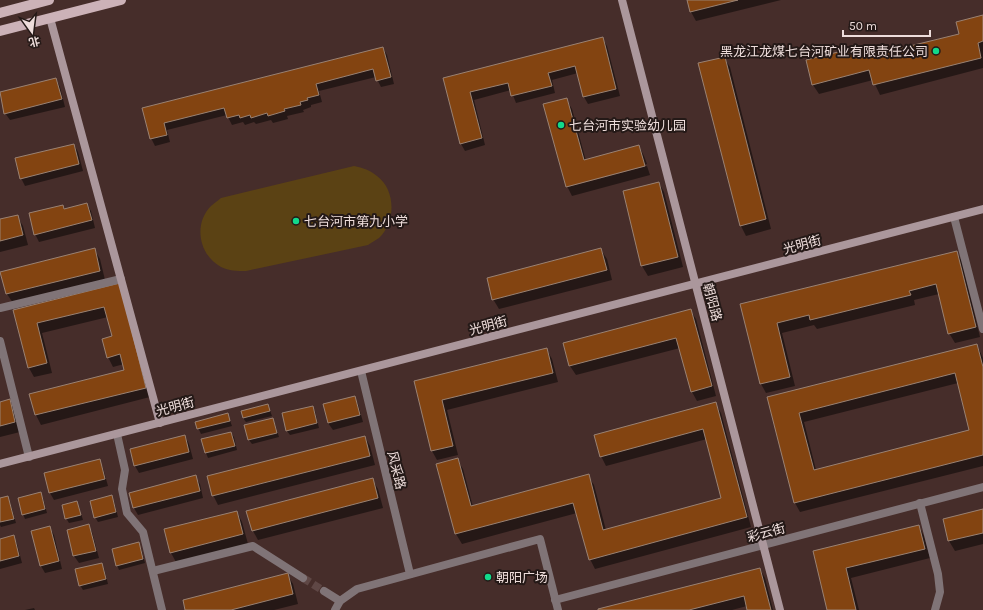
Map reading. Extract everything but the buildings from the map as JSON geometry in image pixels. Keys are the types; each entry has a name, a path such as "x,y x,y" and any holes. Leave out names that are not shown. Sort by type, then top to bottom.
{"main road":[{"path":"0,13 49,0"},
{"path":"0,31 121,0"}],"street":[{"name":"朝阳路","path":"622,0 780,610"},
{"path":"50,18 160,423"},
{"name":"光明街","path":"0,464 983,209"},
{"path":"954,217 983,329"},
{"path":"0,308 121,279"},
{"path":"0,341 29,457"},
{"name":"风采路","path":"360,371 410,574"},
{"path":"117,434 125,470 122,489 127,513 143,532 162,610"},
{"name":"彩云街","path":"556,600 983,487"},
{"path":"920,503 940,586 940,592 935,610"},
{"path":"335,610 340,601 357,589 540,539 558,610"},
{"path":"152,571 253,546 303,578"},
{"path":"324,590 340,601"}],"shaded area":[{"name":"七台河市第九小学","path":"354,166 372,172 383,182 388,189 392,206 389,224 385,231 379,238 368,245 246,271 221,267 214,262 203,247 200,230 202,221 205,213 221,198"}],"tunnel":[{"path":"303,578 324,591"}],"place":[{"name":"黑龙江龙煤七台河矿业有限责任公司","path":"936,51"},
{"name":"七台河市实验幼儿园","path":"561,125"},
{"name":"七台河市第九小学","path":"296,221"},
{"name":"朝阳广场","path":"488,577"}]}
